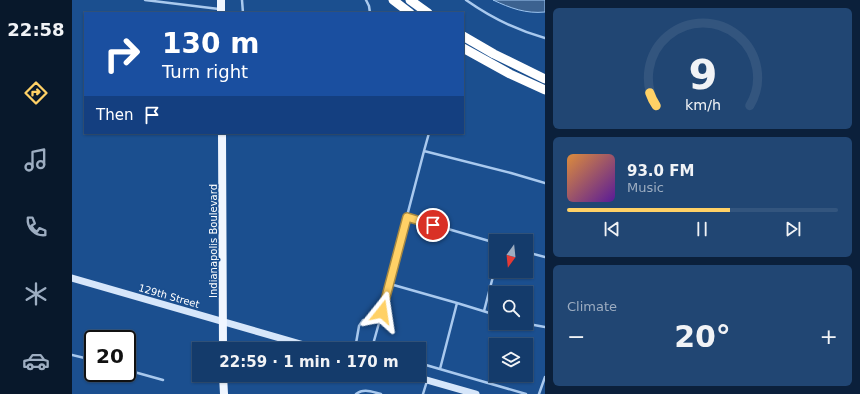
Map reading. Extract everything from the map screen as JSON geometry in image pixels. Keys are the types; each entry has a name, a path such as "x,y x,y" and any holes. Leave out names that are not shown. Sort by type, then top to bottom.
{"highway":[{"path":"393,0 409,12"},
{"path":"410,0 427,12"},
{"path":"464,37 494,54 545,79"},
{"path":"464,49 510,74 545,90"}],"main road":[{"path":"221,0 221,11"},
{"name":"Indianapolis Boulevard","path":"222,134 223,342"},
{"name":"129th Street","path":"72,278 293,342"},
{"path":"428,380 476,394"},
{"path":"223,382 224,394"}],"lane":[{"path":"145,0 221,11"},
{"path":"242,0 243,12"},
{"path":"366,0 370,12"},
{"path":"466,0 480,10 505,23 525,32 545,38"},
{"path":"374,342 429,134"},
{"path":"424,151 545,182"},
{"path":"407,217 489,241"},
{"path":"533,254 545,257"},
{"path":"484,311 493,278"},
{"path":"390,284 489,313"},
{"path":"440,369 457,303"},
{"path":"356,342 359,326 363,320 379,323"},
{"path":"533,325 545,327"},
{"path":"72,355 84,358"},
{"path":"426,365 526,394"},
{"path":"136,372 163,380"},
{"path":"539,394 545,377"},
{"path":"424,394 428,380"},
{"path":"356,394 361,390 381,394"}],"water":[{"path":"493,0 545,0 545,12 518,10"}],"route":[{"path":"382,312 407,217 433,225"}]}
